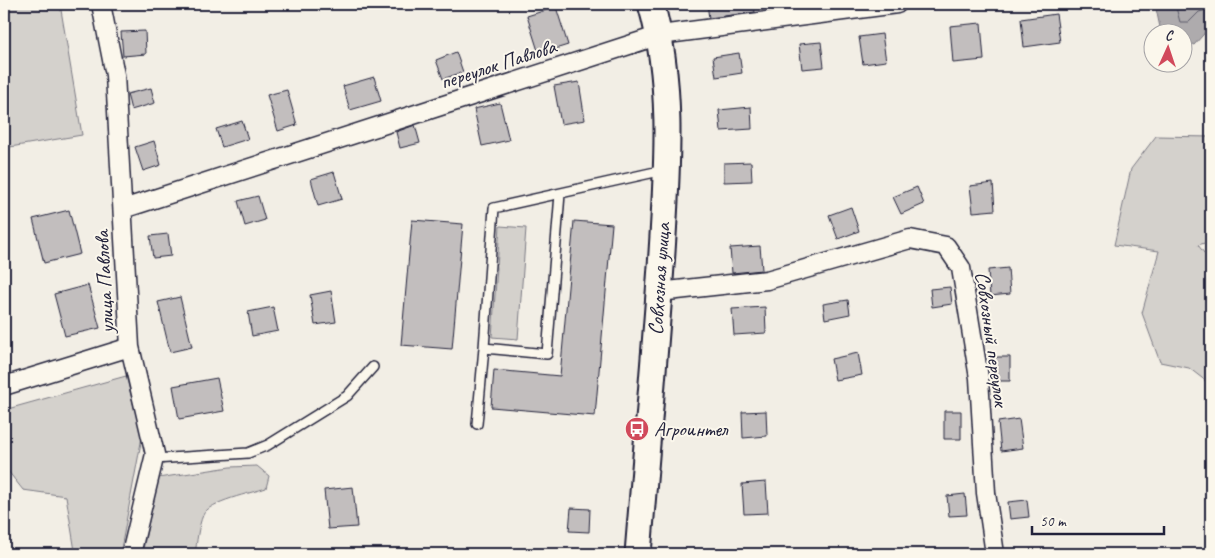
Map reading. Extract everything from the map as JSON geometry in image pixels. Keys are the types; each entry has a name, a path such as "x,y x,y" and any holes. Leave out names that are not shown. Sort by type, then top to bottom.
{"street":[{"name":"улица Павлова","path":"101,4 115,75 130,348 153,444 154,459 131,554"},
{"name":"Совхозная улица","path":"638,554 659,292 668,148 660,35 651,4"},
{"name":"переулок Павлова","path":"122,209 660,35 897,4"},
{"name":"Совхозный переулок","path":"659,292 767,280 910,240 946,246 961,268 976,360 986,493 995,554"},
{"path":"4,386 130,348"}],"lane":[{"path":"477,424 494,208 667,170"},
{"path":"484,348 547,354 560,194"},
{"path":"154,459 248,453 268,445 346,396 373,367"}],"shaded area":[{"path":"4,4 60,4 82,135 4,148"},
{"path":"1156,136 1211,137 1211,241 1198,245 1211,262 1211,385 1189,368 1160,362 1142,313 1159,251 1114,245 1131,169"},
{"path":"500,226 526,228 518,339 492,337"},
{"path":"126,376 142,437 120,554 78,554 75,551 66,496 23,490 4,466 4,410"},
{"path":"257,466 269,476 266,488 232,498 207,510 200,524 195,554 142,554 158,478 230,467"}],"water":[{"path":"1155,4 1211,4 1211,26 1194,45 1192,44 1192,22 1159,22"}],"building":[{"path":"707,4 754,4 755,12 709,18"},
{"path":"556,7 568,45 539,54 527,16"},
{"path":"1056,14 1060,42 1024,47 1021,19"},
{"path":"981,23 984,60 953,63 950,26"},
{"path":"145,31 146,54 123,56 121,32"},
{"path":"882,34 886,61 863,64 859,37"},
{"path":"821,42 824,67 802,69 799,44"},
{"path":"456,52 463,72 443,79 436,60"},
{"path":"739,53 742,73 716,77 713,57"},
{"path":"374,77 381,101 350,110 343,86"},
{"path":"579,82 585,120 561,124 554,86"},
{"path":"151,88 155,103 131,110 127,94"},
{"path":"287,90 297,125 278,131 267,95"},
{"path":"500,103 509,140 482,146 474,109"},
{"path":"751,107 752,129 721,131 719,110"},
{"path":"242,121 248,139 222,147 216,129"},
{"path":"415,125 420,143 400,148 396,132"},
{"path":"154,141 161,165 143,171 135,147"},
{"path":"751,162 752,181 724,182 724,163"},
{"path":"334,172 342,199 318,206 311,179"},
{"path":"993,183 995,210 973,212 970,186"},
{"path":"917,187 924,204 901,214 893,197"},
{"path":"258,196 265,220 245,226 238,201"},
{"path":"851,207 859,231 838,239 829,215"},
{"path":"69,210 80,254 44,263 33,219"},
{"path":"412,220 463,224 452,349 401,345"},
{"path":"574,221 612,224 595,416 491,407 494,370 560,376"},
{"path":"168,234 171,256 153,258 150,236"},
{"path":"760,246 762,270 732,273 730,248"},
{"path":"1008,268 1010,294 990,296 988,270"},
{"path":"88,285 100,328 65,336 54,294"},
{"path":"950,287 952,304 932,307 930,289"},
{"path":"331,291 336,322 315,325 310,295"},
{"path":"180,297 192,347 170,352 158,302"},
{"path":"848,300 850,314 825,319 823,304"},
{"path":"273,307 278,331 252,336 248,312"},
{"path":"765,307 766,333 734,335 732,309"},
{"path":"858,353 862,375 835,380 831,359"},
{"path":"995,357 1010,357 1010,381 996,381"},
{"path":"217,378 224,411 179,419 173,386"},
{"path":"766,411 767,436 743,438 742,412"},
{"path":"944,411 961,411 961,439 944,439"},
{"path":"1019,419 1023,448 1001,451 998,422"},
{"path":"766,482 768,513 744,514 742,484"},
{"path":"353,487 357,527 328,529 324,490"},
{"path":"965,494 967,515 949,516 947,496"},
{"path":"1027,500 1029,517 1010,519 1008,502"},
{"path":"571,508 590,509 589,532 569,531"}],"place":[{"name":"Агроинтел","path":"637,429"}]}
